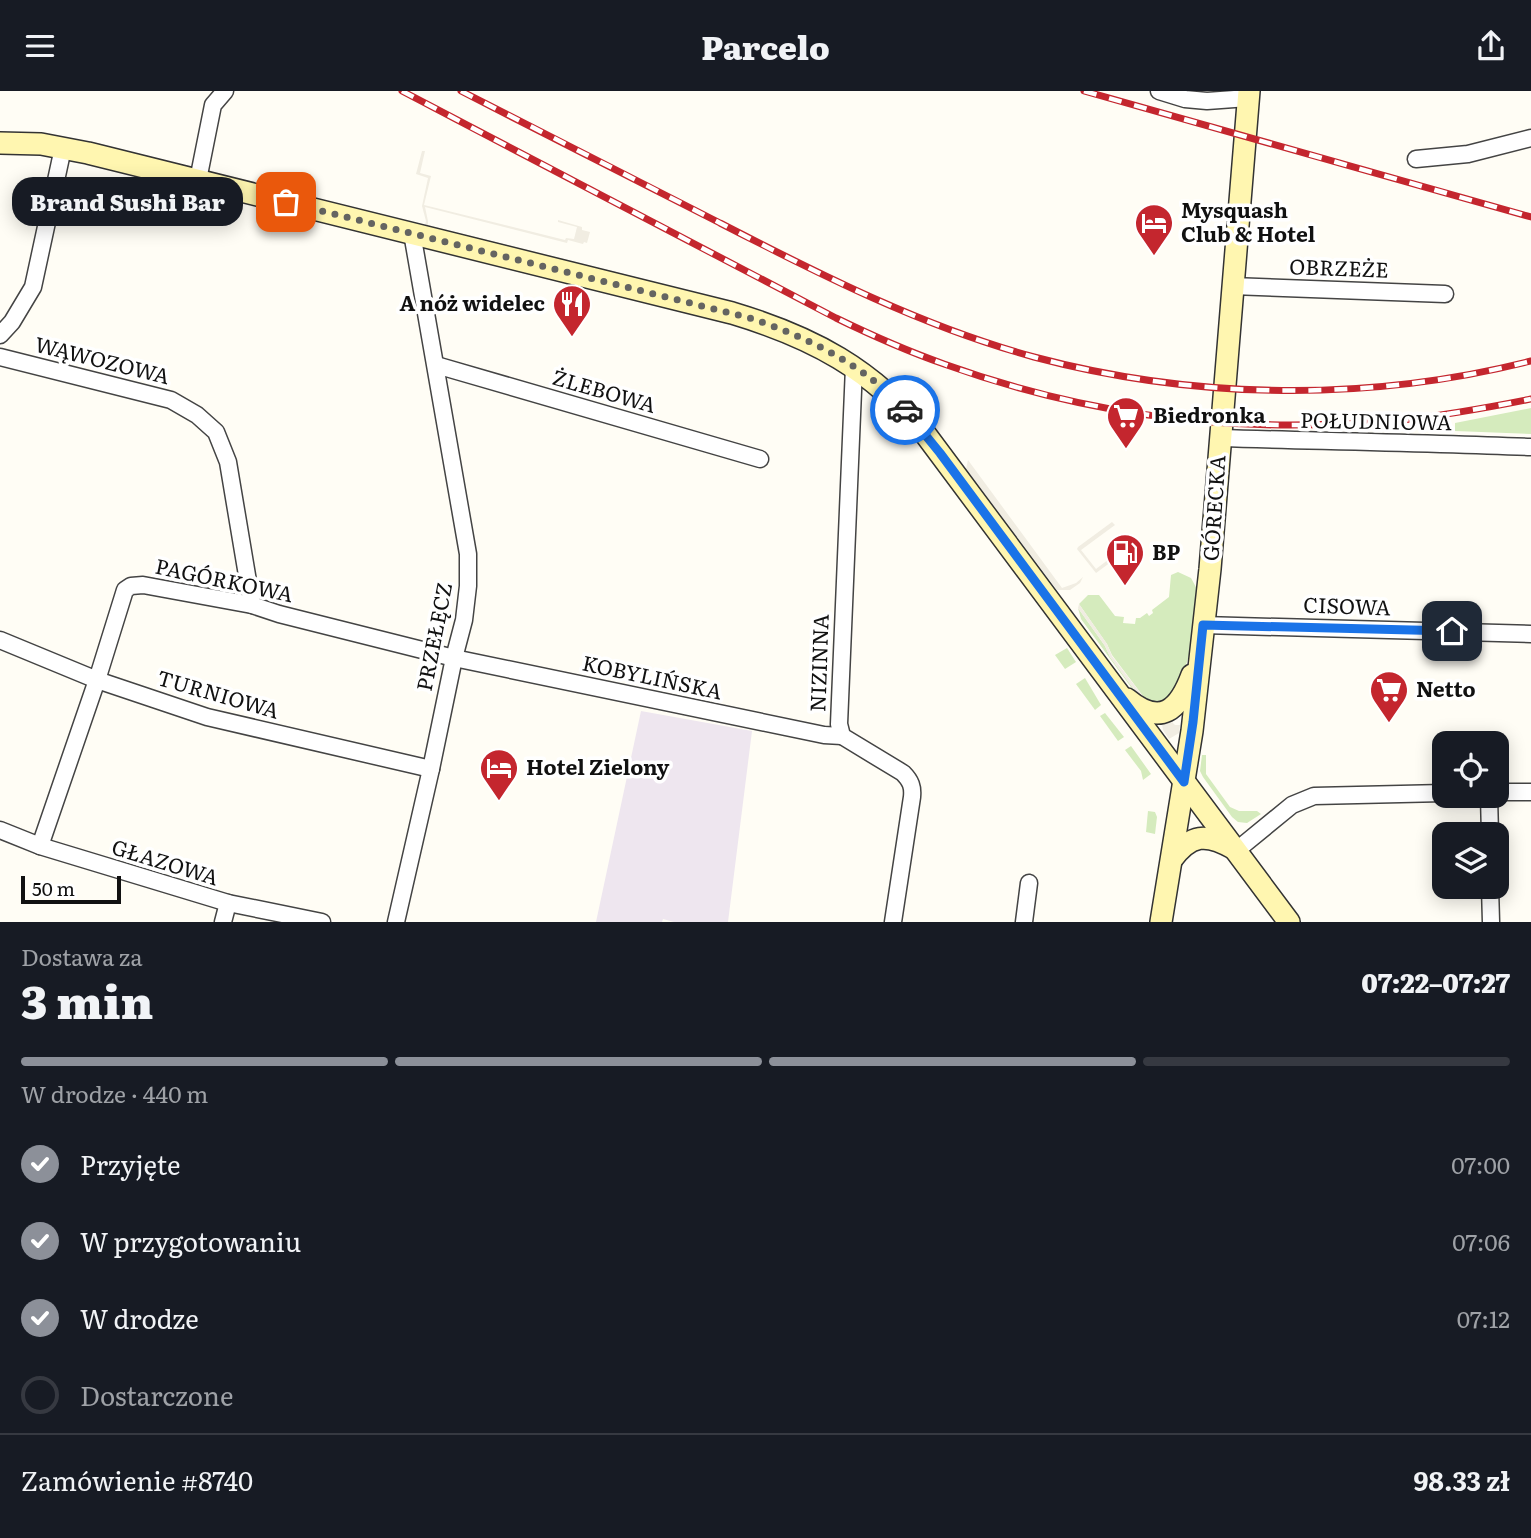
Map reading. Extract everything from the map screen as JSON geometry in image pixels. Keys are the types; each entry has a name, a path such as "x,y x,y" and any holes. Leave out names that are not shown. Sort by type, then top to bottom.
{"street":[{"path":"198,180 213,105 225,91"},
{"path":"1159,91 1185,99 1206,101 1249,95"},
{"name":"GÓRECKA","path":"1161,922 1192,731 1210,569 1249,95"},
{"path":"1416,159 1468,154 1531,138"},
{"path":"0,143 30,143 63,148 750,318 805,340 854,367 890,395 919,427 1289,922"},
{"name":"WĄWOZOWA","path":"0,335 12,322 33,287 63,148"},
{"name":"PRZEŁĘCZ","path":"396,922 464,620 468,586 468,554 412,233"},
{"name":"OBRZEŻE","path":"1232,286 1445,294"},
{"name":"WĄWOZOWA","path":"0,357 171,400 197,415 216,432 228,463 252,605"},
{"name":"ŻLEBOWA","path":"436,365 760,459"},
{"name":"NIZINNA","path":"854,367 839,713 842,736 904,773 912,785 893,922"},
{"name":"POŁUDNIOWA","path":"1220,438 1531,447"},
{"name":"PAGÓRKOWA","path":"40,846 125,590 131,586 142,585 252,605 454,658"},
{"name":"CISOWA","path":"1203,625 1531,633"},
{"name":"TURNIOWA","path":"0,640 97,680 207,717 431,769"},
{"path":"1113,687 1138,708 1151,713 1171,709 1185,694 1200,653"},
{"name":"KOBYLIŃSKA","path":"454,658 824,735 842,736"},
{"path":"1509,792 1531,792"},
{"path":"1237,850 1293,805 1307,798 1320,795 1432,793"},
{"name":"GŁAZOWA","path":"0,830 40,846 228,903 322,922"},
{"path":"1172,859 1185,843 1202,839 1216,840 1237,850"},
{"path":"1024,922 1029,883"},
{"path":"1490,899 1491,922"},
{"path":"223,922 228,903"}],"shaded area":[{"path":"422,151 425,151 420,173 431,176 424,205 565,240 574,239 577,227 558,220 582,227 582,230 590,232 587,243 568,240 567,243 425,207 428,225 588,265 585,267 374,216 375,213 425,225 422,206 428,178 416,174"},
{"path":"608,270 749,306 778,317 777,320 610,273"},
{"path":"968,460 1062,588 1083,577 1080,583 1070,590 1057,590 966,469"},
{"path":"1112,522 1115,525 1081,550 1096,569 1129,544 1130,548 1096,573 1077,549"},
{"path":"1079,604 1107,644 1112,656 1145,699 1152,702 1164,700 1165,706 1157,708 1156,705 1150,705 1141,699 1078,608"},
{"path":"641,711 752,731 728,922 674,922 663,919 662,922 596,922"},
{"path":"1161,718 1180,725 1179,733 1169,739 1163,730"}],"green space":[{"path":"1531,408 1531,434 1455,431 1455,423"},
{"path":"1178,572 1191,578 1197,589 1191,649 1173,701 1152,702 1146,700 1112,655 1079,604 1088,595 1099,595 1115,616 1124,617 1123,623 1135,624 1136,618 1147,613 1149,616 1153,613 1152,610 1169,597 1171,575"},
{"path":"1078,608 1139,696 1139,698 1081,619"},
{"path":"1067,648 1076,662 1065,669 1055,655"},
{"path":"1085,678 1101,705 1095,710 1076,684"},
{"path":"1105,713 1124,737 1118,741 1100,716"},
{"path":"1131,746 1151,774 1143,780 1141,771 1125,750"},
{"path":"1202,755 1206,755 1206,774 1230,807 1261,814 1247,823 1238,822 1232,817 1200,771"},
{"path":"1148,811 1155,812 1157,817 1155,834 1146,832"}],"railway":[{"path":"402,91 849,324 889,343 991,380 1137,413 1186,420 1286,425 1394,421 1531,399"},
{"path":"461,91 835,280 953,331 1034,357 1157,382 1282,391 1408,384 1531,361"},
{"path":"1084,91 1531,217"}],"way so far":[{"path":"286,202 768,324 805,340 854,367 905,410"}],"place":[{"name":"Brand Sushi Bar","path":"286,202"},
{"name":"Mysquash Club & Hotel","path":"1154,257"},
{"name":"A nóż widelec","path":"572,338"},
{"name":"Biedronka","path":"1126,450"},
{"name":"BP","path":"1125,587"},
{"name":"Netto","path":"1389,724"},
{"name":"Hotel Zielony","path":"499,802"}],"route":[{"path":"905,410 940,453 1184,782 1203,625 1452,631"}]}
